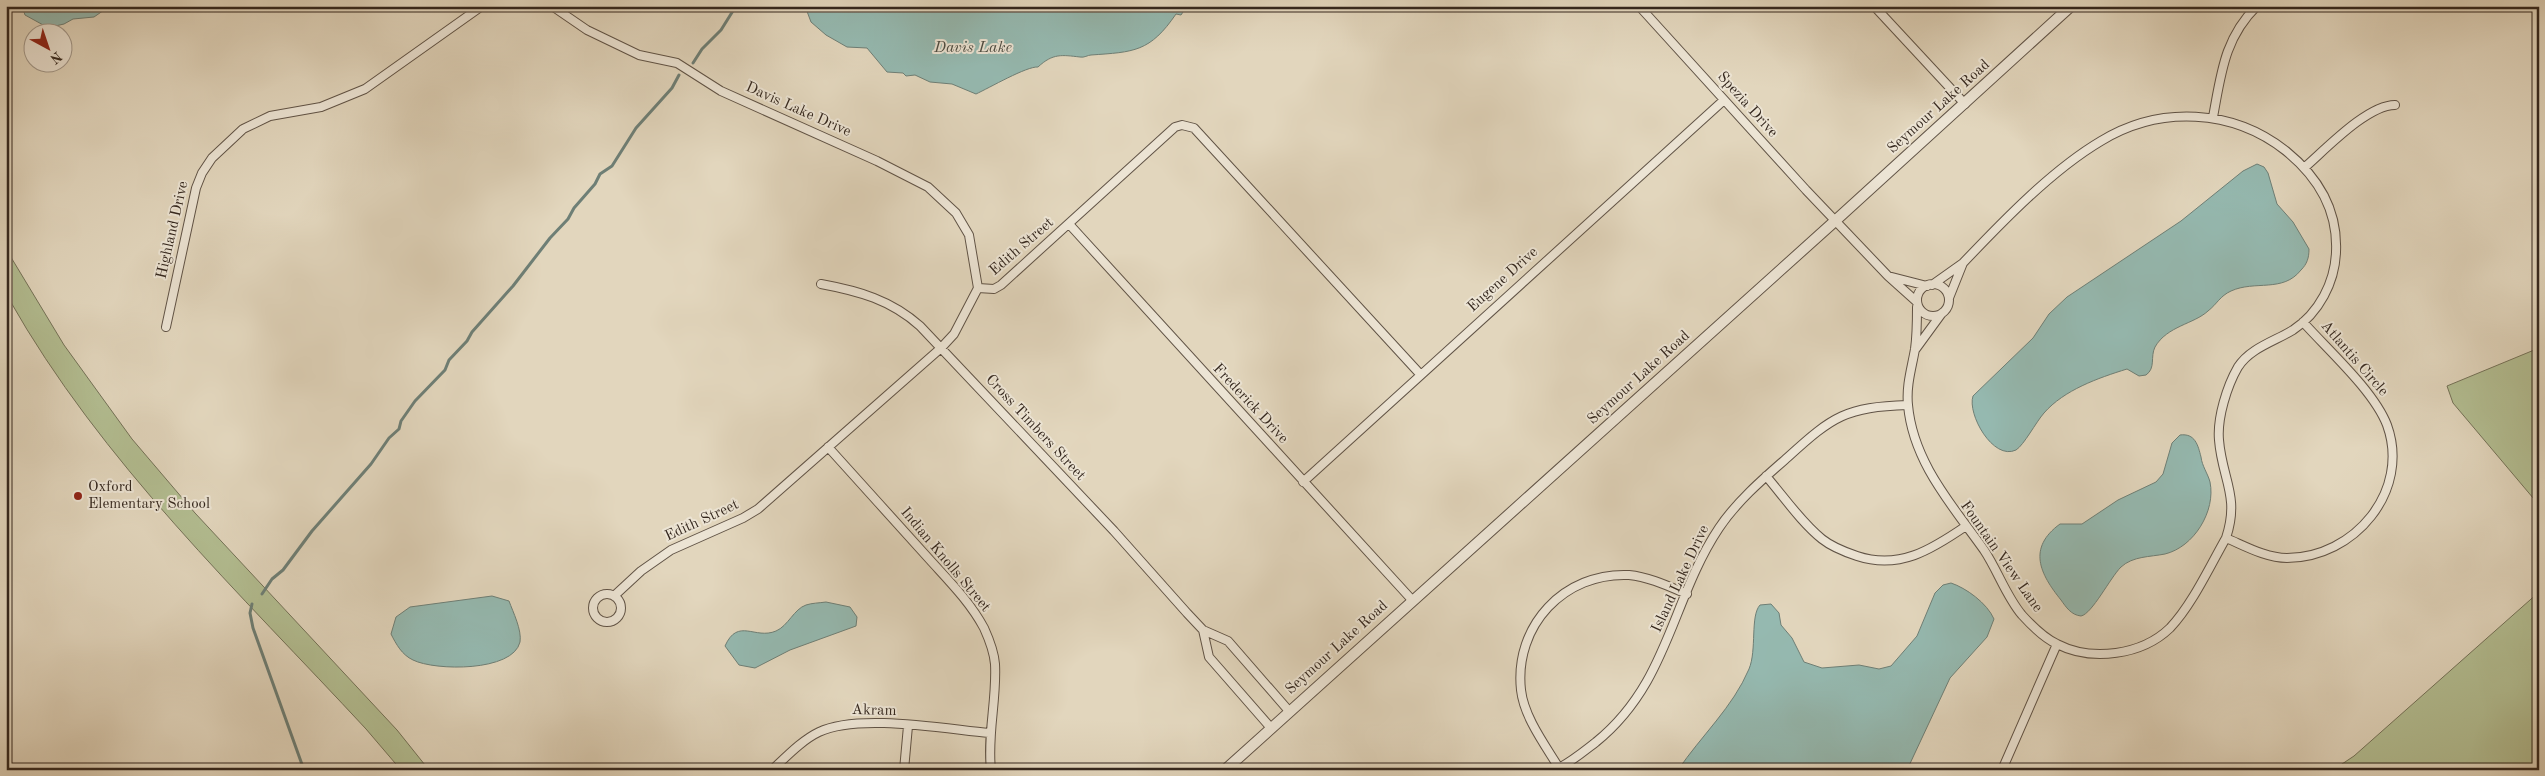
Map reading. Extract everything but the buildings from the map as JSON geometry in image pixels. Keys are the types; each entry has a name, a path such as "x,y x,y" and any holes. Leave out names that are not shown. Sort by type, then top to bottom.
{"street":[{"name":"Highland Drive","path":"166,326 196,188 202,173 223,146 243,129 270,116 321,107 365,90 482,6"},
{"name":"Davis Lake Drive","path":"552,6 587,30 640,55 677,63 722,91 869,157 928,187 956,213 969,235 978,288"},
{"name":"Spezia Drive","path":"1639,6 1835,222 1888,276"},
{"path":"1874,6 1965,104"},
{"name":"Seymour Lake Road","path":"1225,770 1835,222 2071,6"},
{"path":"2214,117 2224,60 2240,25 2257,6"},
{"name":"Eugene Drive","path":"1303,482 1724,100"},
{"path":"2304,168 2355,124 2386,105 2395,105"},
{"name":"Fountain View Lane","path":"1917,305 1915,350 1910,368 1908,404 1918,447 1934,482 1996,570 2021,614 2038,631 2057,644 2096,655 2113,654 2151,642 2180,617 2226,538 2232,512 2231,492 2219,439 2222,412 2231,383 2239,366 2254,351 2303,322 2326,293 2336,255 2336,231 2327,199 2304,168 2264,135 2244,126 2214,117 2159,119 2103,140 2075,158 2010,215 1963,263 1930,285"},
{"name":"Edith Street","path":"614,596 641,571 671,550 743,518 758,509 941,348 954,334 978,288 994,289 1001,285 1175,127 1188,125 1194,128 1420,374"},
{"name":"Frederick Drive","path":"1069,224 1413,601"},
{"name":"Fountain View Lane","path":"1949,298 1963,263"},
{"path":"1888,276 1945,290 1949,298 1946,308 1942,313 1931,316 1888,276"},
{"name":"Cross Timbers Street","path":"821,284 860,292 883,300 904,312 941,348 1203,630 1228,642 1289,711"},
{"path":"1917,305 1918,294 1930,285"},
{"name":"Fountain View Lane","path":"1915,350 1942,313"},
{"name":"Atlantis Circle","path":"2226,538 2273,556 2286,558 2334,549 2368,523 2380,506 2387,488 2392,464 2391,446 2384,419 2366,391 2303,322"},
{"name":"Island Lake Drive","path":"1557,769 1601,738 1620,720 1636,699 1661,657 1687,594 1720,527 1766,476 1810,437 1837,418 1854,410 1876,406 1908,404"},
{"name":"Indian Knolls Street","path":"828,447 952,585 973,610 984,628 994,664 994,701 989,733 991,770"},
{"path":"1766,476 1822,539 1838,549 1866,559 1883,562 1902,560 1922,554 1966,526"},
{"path":"1557,769 1528,712 1521,689 1521,668 1526,640 1542,613 1563,594 1582,583 1608,576 1643,577 1687,594"},
{"path":"1203,630 1209,657 1271,728"},
{"path":"2002,770 2057,644"},
{"name":"Akram","path":"772,770 818,732 839,724 868,723 989,733"},
{"path":"904,770 908,726"}],"green space":[{"path":"6,249 64,345 132,439 195,513 397,730 429,770 401,770 366,729 222,576 129,471 86,416 46,359 9,299 6,301"},
{"path":"2539,348 2539,505 2453,403 2447,386"},
{"path":"2539,592 2539,770 2333,770 2354,756"}],"water":[{"path":"22,6 110,6 94,17 73,19 68,22 38,22 25,15"},
{"name":"Davis Lake","path":"805,6 1187,6 1181,15 1176,14 1158,36 1140,48 1119,53 1083,57 1053,57 1038,67 1017,74 976,94 952,84 930,82 915,75 906,76 903,73 887,72 867,48 847,47 826,35 811,22"},
{"path":"2257,164 2264,167 2268,173 2277,204 2293,222 2309,249 2307,261 2301,270 2294,277 2277,284 2250,286 2231,291 2202,315 2166,334 2155,347 2152,366 2146,375 2139,376 2127,369 2105,376 2071,391 2044,413 2016,450 2007,452 1999,449 1991,442 1984,434 1974,414 1973,396 2033,338 2049,314 2067,297 2181,221 2243,171"},
{"path":"2180,435 2189,436 2195,441 2210,482 2210,505 2201,526 2194,536 2176,550 2126,563 2117,572 2096,603 2085,614 2081,616 2074,614 2067,608 2047,581 2040,561 2043,542 2060,524 2082,524 2118,500 2156,482 2163,474 2172,443"},
{"path":"1951,583 1963,588 1976,597 1994,619 1987,637 1950,678 1907,770 1678,770 1726,709 1749,669 1753,653 1755,617 1760,605 1771,604 1779,613 1781,625 1792,638 1804,662 1822,668 1859,665 1879,669 1891,666 1917,636 1935,593 1943,585"},
{"path":"492,596 509,601 520,632 520,642 514,652 503,659 489,664 472,666 455,667 424,664 406,655 397,645 391,634 396,617 410,607"},
{"path":"826,602 850,607 857,617 856,626 790,650 755,668 739,665 725,646 730,637 736,633 741,631 768,633 776,631 802,607"}],"waterway":[{"path":"693,63 702,49 721,30 736,6"},
{"path":"262,594 272,579 283,570 312,531 371,464 389,438 399,429 401,421 415,401 445,370 449,360 467,341 472,332 568,219 574,208 595,184 600,174 612,166 636,128 672,88 679,75"},
{"path":"252,604 250,613 253,628 304,770"}],"place":[{"name":"Oxford Elementary School","path":"78,496"}]}
